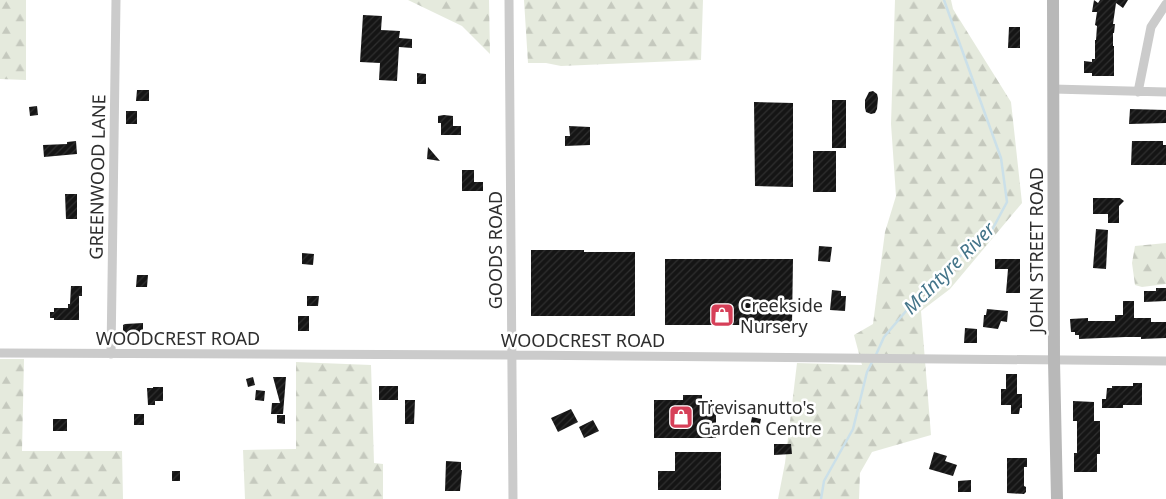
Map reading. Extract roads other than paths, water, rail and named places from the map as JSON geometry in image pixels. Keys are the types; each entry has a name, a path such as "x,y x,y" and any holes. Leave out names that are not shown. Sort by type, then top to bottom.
{"main road":[{"name":"JOHN STREET ROAD","path":"1053,0 1054,361 1057,499"}],"street":[{"name":"GREENWOOD LANE","path":"111,354 116,0"},
{"name":"GOODS ROAD","path":"510,0 513,499"},
{"path":"1138,92 1151,27 1166,4"},
{"path":"1053,89 1166,92"},
{"name":"WOODCREST ROAD","path":"0,353 512,355 1166,361"}],"waterway":[{"name":"McIntyre River","path":"875,357 884,337 934,278 992,230 1007,202 1001,158 944,0"},
{"name":"McIntyre River","path":"821,499 824,481 853,429 867,372 872,362"}],"place":[{"name":"Creekside Nursery","path":"722,315"},
{"name":"Trevisanutto's Garden Centre","path":"681,417"}]}
